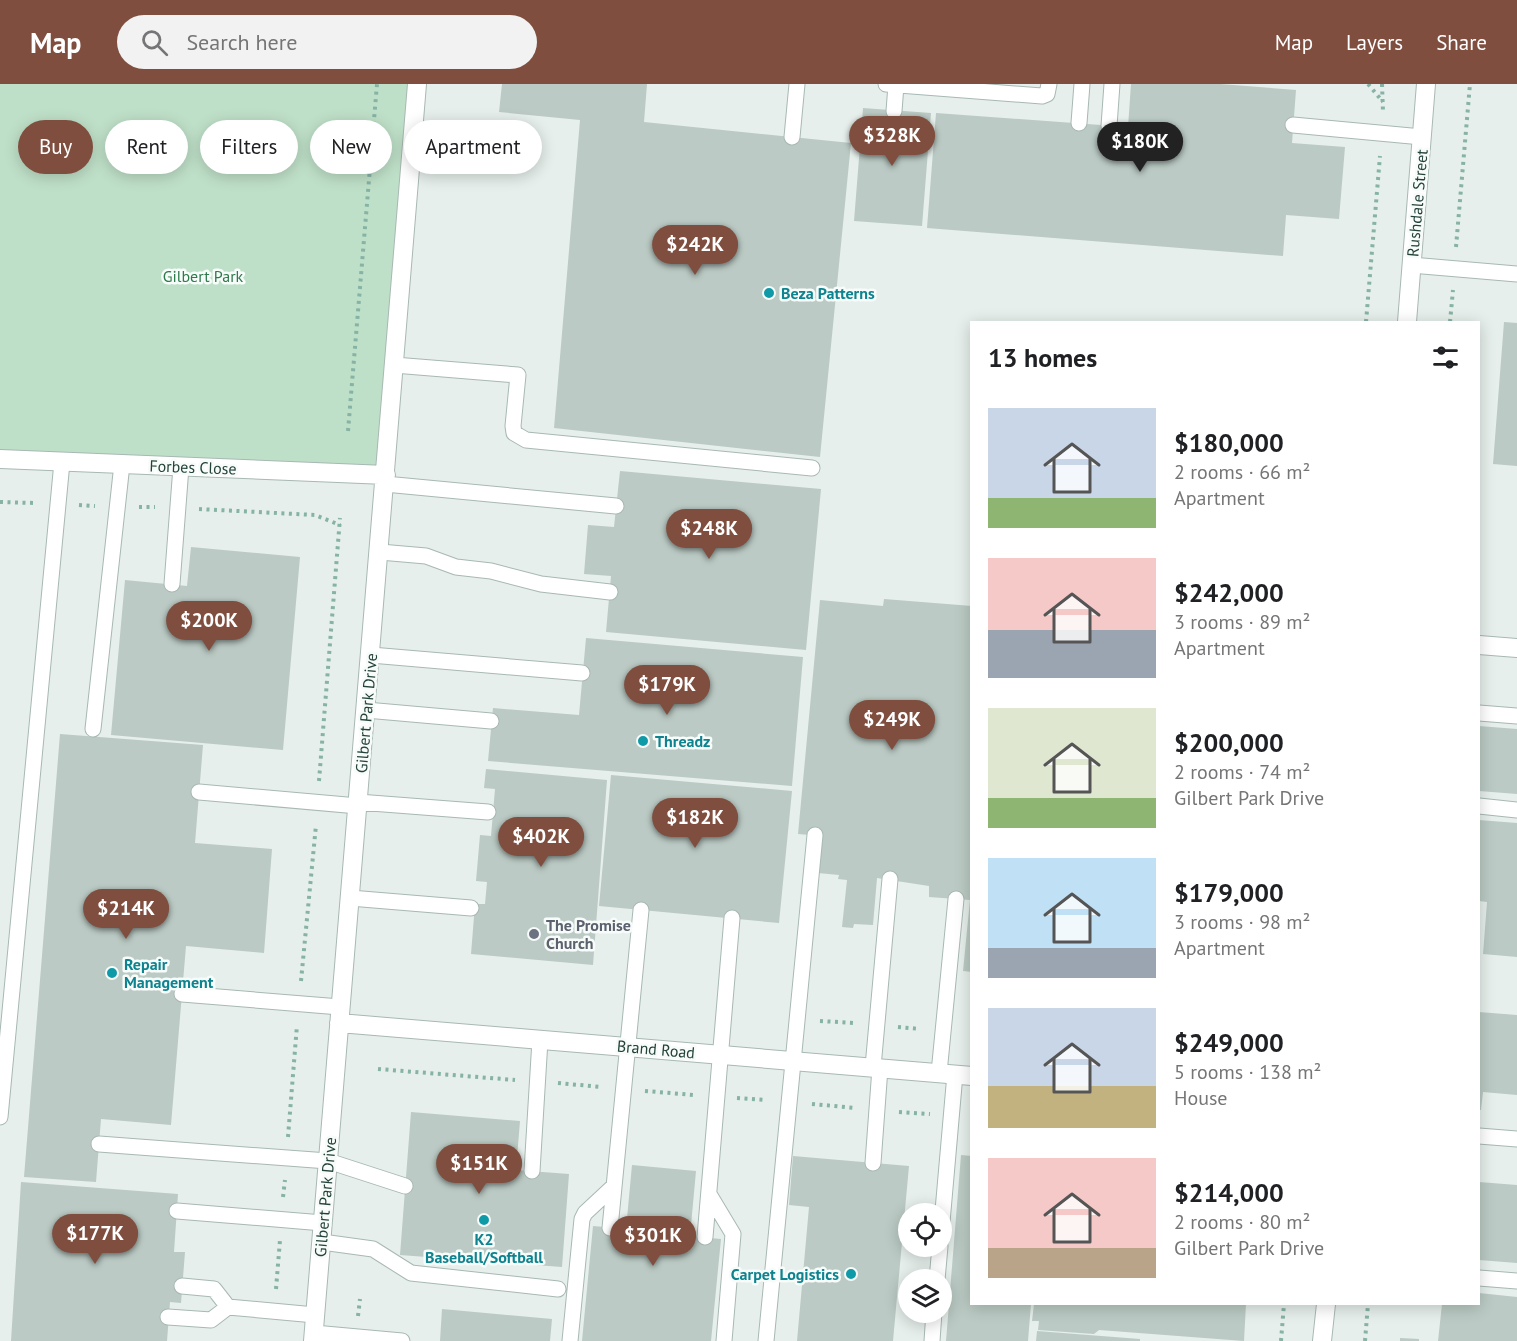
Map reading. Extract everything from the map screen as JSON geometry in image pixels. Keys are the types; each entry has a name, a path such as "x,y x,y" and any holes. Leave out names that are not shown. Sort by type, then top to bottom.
{"street":[{"name":"Gilbert Park Drive","path":"314,1330 417,84"},
{"name":"Rushdale Street","path":"1407,321 1426,84"},
{"name":"Forbes Close","path":"0,459 181,467 386,480"},
{"path":"1480,645 1517,648"},
{"name":"Brand Road","path":"340,1015 540,1040 955,1075"},
{"path":"1322,1341 1326,1305"}],"lane":[{"path":"792,137 797,84"},
{"path":"886,84 1042,96 1047,94 1049,84"},
{"path":"1079,123 1082,84"},
{"path":"1109,126 1112,84"},
{"path":"894,111 905,85"},
{"path":"1293,125 1422,136"},
{"path":"1411,265 1517,274"},
{"path":"394,365 518,375 513,426 514,433 526,440 812,468"},
{"path":"0,1117 63,462"},
{"path":"93,729 122,464"},
{"path":"172,584 181,467"},
{"path":"386,480 616,506"},
{"path":"380,552 426,556 456,567 488,570 541,584 610,592"},
{"path":"371,655 582,672"},
{"path":"366,710 491,721"},
{"path":"1480,713 1517,716"},
{"path":"199,792 488,812"},
{"path":"1480,806 1517,810"},
{"path":"766,1341 815,835"},
{"path":"873,1163 890,879"},
{"path":"350,898 471,908"},
{"path":"944,1203 955,1075 956,899"},
{"path":"610,1228 641,910"},
{"path":"705,1238 732,918"},
{"path":"182,994 299,1004 340,1015"},
{"path":"532,1171 540,1040"},
{"path":"1480,1136 1517,1139"},
{"path":"99,1144 328,1161 405,1186"},
{"path":"570,1341 582,1219 585,1213 614,1186"},
{"path":"709,1194 733,1234 724,1341"},
{"path":"177,1210 323,1222"},
{"path":"322,1242 373,1249 411,1274 558,1289"},
{"path":"1480,1278 1517,1281"},
{"path":"182,1286 214,1289 228,1307"},
{"path":"168,1317 211,1320 228,1307 274,1311 314,1330 402,1341"},
{"path":"932,1341 933,1323"}],"path":[{"path":"348,431 377,84"},
{"path":"1368,84 1383,102"},
{"path":"1366,321 1382,133 1382,84"},
{"path":"1450,321 1470,84"},
{"path":"274,1311 340,518"},
{"path":"378,1069 951,1116"},
{"path":"1281,1341 1284,1305"},
{"path":"1365,1341 1368,1305"}],"green space":[{"name":"Gilbert Park","path":"0,84 417,84 414,120 404,120 404,174 410,174 386,475 0,459"}],"building":[{"path":"502,84 647,84 644,122 851,143 820,457 554,428 580,120 499,112"},
{"path":"1131,84 1220,84 1296,90 1292,143 1345,147 1339,219 1286,215 1283,256 927,228 936,113 1128,127"},
{"path":"863,108 931,113 922,226 854,221"},
{"path":"1504,322 1517,323 1517,466 1493,464"},
{"path":"620,471 821,489 806,650 606,632 611,576 584,574 588,525 614,527"},
{"path":"191,547 300,557 283,750 111,735 125,580 187,586"},
{"path":"884,599 970,606 970,900 929,897 929,886 877,878 873,925 854,924 853,928 842,927 847,880 838,879 839,875 818,873 822,836 798,834 820,600 883,606"},
{"path":"586,638 803,657 792,786 488,761 493,708 579,715"},
{"path":"1480,726 1517,729 1517,794 1480,791"},
{"name":"Repair Management","path":"60,734 203,745 195,843 272,849 264,953 186,946 171,1125 101,1119 96,1182 24,1177"},
{"path":"486,769 607,780 593,965 471,954 475,904 485,904 487,882 476,881 480,835 491,836 495,789 484,788"},
{"path":"611,775 792,791 779,923 599,906"},
{"path":"1480,820 1517,823 1517,957 1483,954 1487,902 1480,901"},
{"path":"970,900 970,972 963,971"},
{"path":"1480,1012 1517,1015 1517,1095 1483,1092 1481,1110"},
{"name":"K2 Baseball/Softball","path":"411,1112 520,1121 516,1170 569,1174 562,1267 400,1255"},
{"path":"961,1155 970,1156 970,1305 1031,1305 1028,1341 946,1341 947,1323 952,1323 952,1269"},
{"name":"Carpet Logistics","path":"793,1156 909,1166 906,1203 898,1203 898,1257 901,1257 893,1341 797,1341 809,1207 789,1205"},
{"path":"632,1165 696,1171 690,1236 721,1239 711,1341 582,1341 593,1226 626,1229"},
{"path":"21,1182 178,1194 174,1252 185,1252 181,1303 170,1302 167,1341 11,1341"},
{"path":"1480,1182 1517,1185 1517,1263 1480,1260"},
{"path":"1480,1293 1517,1297 1517,1341 1438,1341 1442,1305 1480,1305"},
{"path":"1034,1305 1246,1305 1244,1341 1099,1330 1094,1334 1038,1330 1039,1321 1032,1321"},
{"path":"442,1309 552,1319 550,1341 440,1341"},
{"path":"1037,1331 1140,1339 1140,1341 1036,1341"},
{"path":"1400,1338 1419,1339 1419,1341 1400,1341"}],"place":[{"name":"Beza Patterns","path":"769,293"},
{"name":"Threadz","path":"643,741"},
{"name":"The Promise Church","path":"534,934"},
{"name":"Repair Management","path":"112,973"},
{"name":"K2 Baseball/Softball","path":"484,1220"},
{"name":"Carpet Logistics","path":"851,1274"}]}
